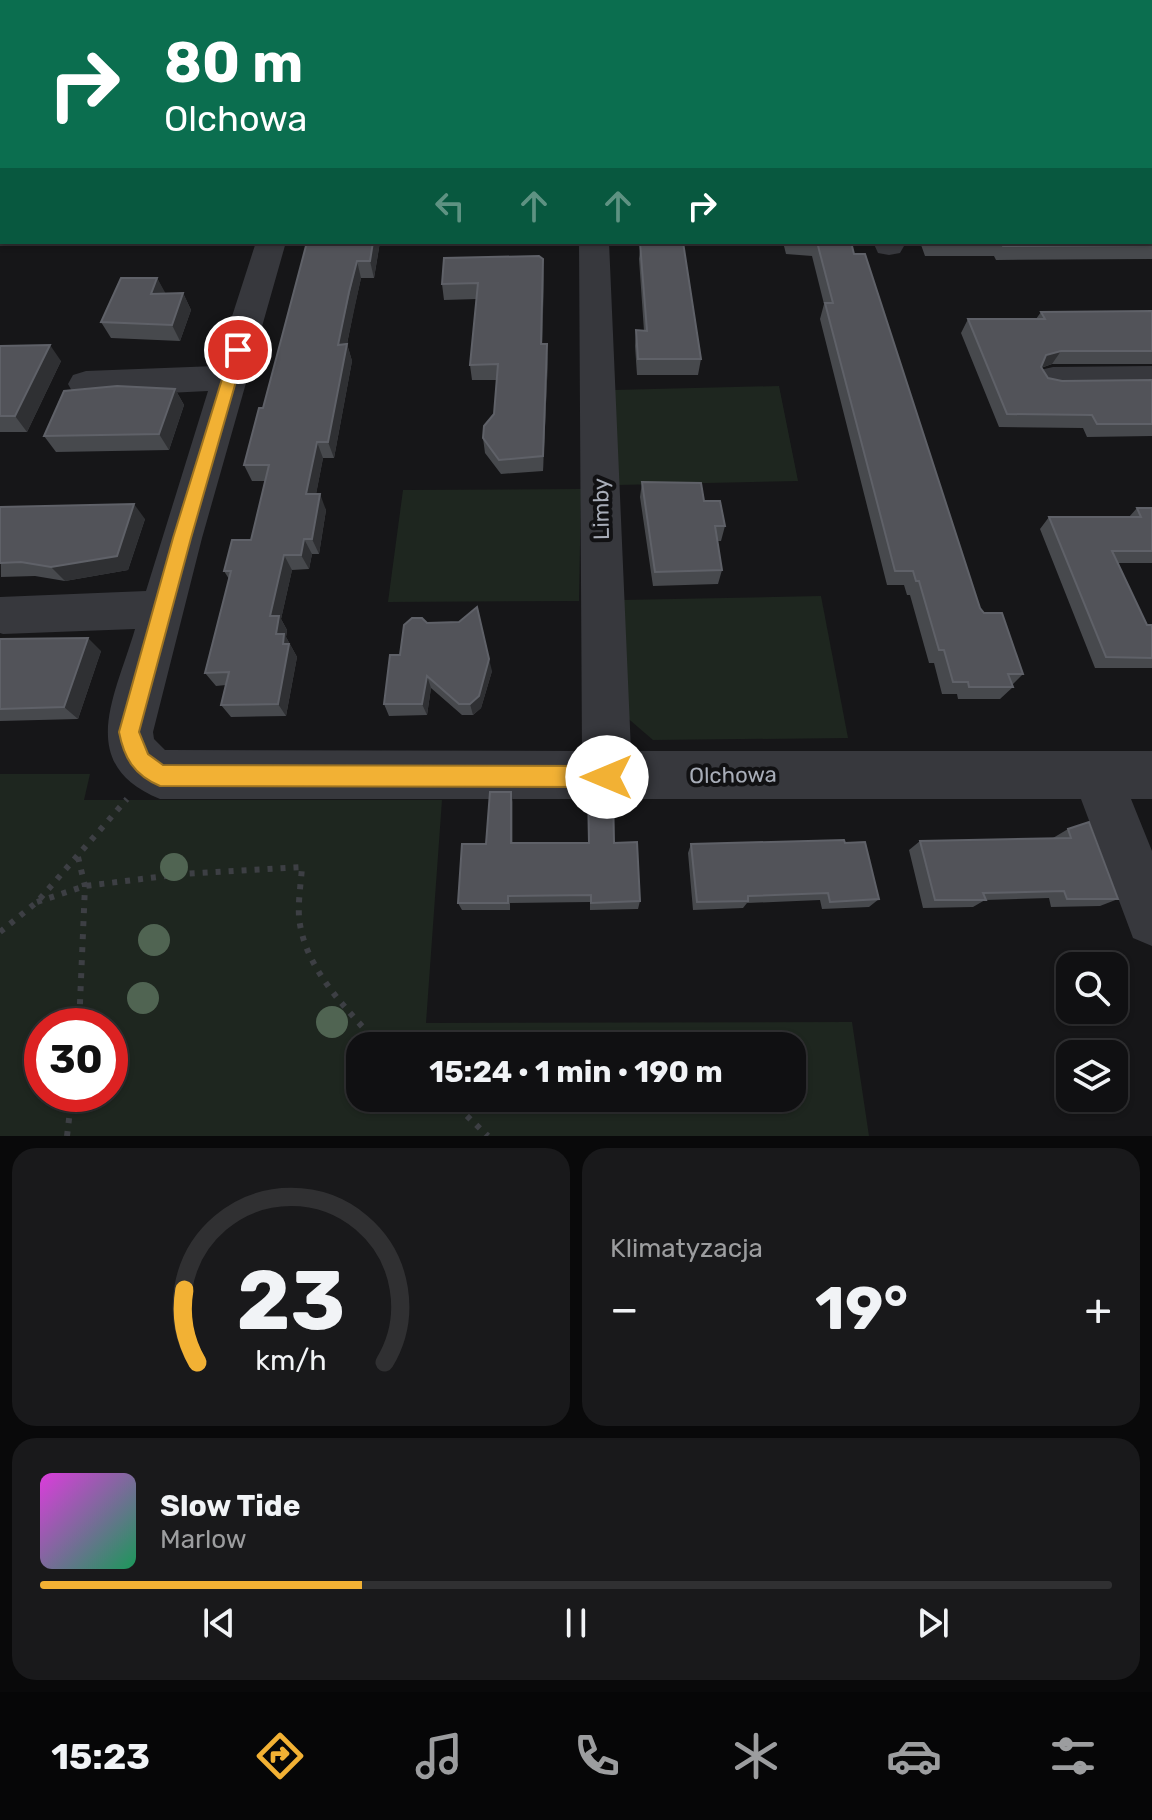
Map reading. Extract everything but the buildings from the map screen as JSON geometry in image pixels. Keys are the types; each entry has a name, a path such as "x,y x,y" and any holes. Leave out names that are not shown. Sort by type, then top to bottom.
{"street":[{"path":"150,770 133,751 129,732 162,609 270,244"},
{"name":"Limby","path":"594,244 607,777"},
{"path":"86,384 230,378"},
{"path":"1053,379 1152,378"},
{"path":"3,615 162,609"},
{"name":"Olchowa","path":"150,770 160,775 1152,775"},
{"path":"1097,775 1152,919"}],"path":[{"path":"0,932 37,902 150,770"},
{"path":"78,857 85,886 80,1008"},
{"path":"37,902 85,886 182,874 302,867 299,919 304,942 316,968 335,995 368,1032"},
{"path":"67,1136 70,1112"},
{"path":"463,1112 488,1136"}],"shaded area":[{"path":"779,386 798,481 617,485 613,390"},
{"path":"581,489 579,601 388,602 403,490"},
{"path":"821,596 848,738 653,740 624,715 621,600"},
{"path":"0,774 90,774 84,800 442,800 426,1023 852,1022 869,1136 0,1136"}],"route":[{"path":"238,350 129,732 130,743 140,762 160,775 607,777"}]}
